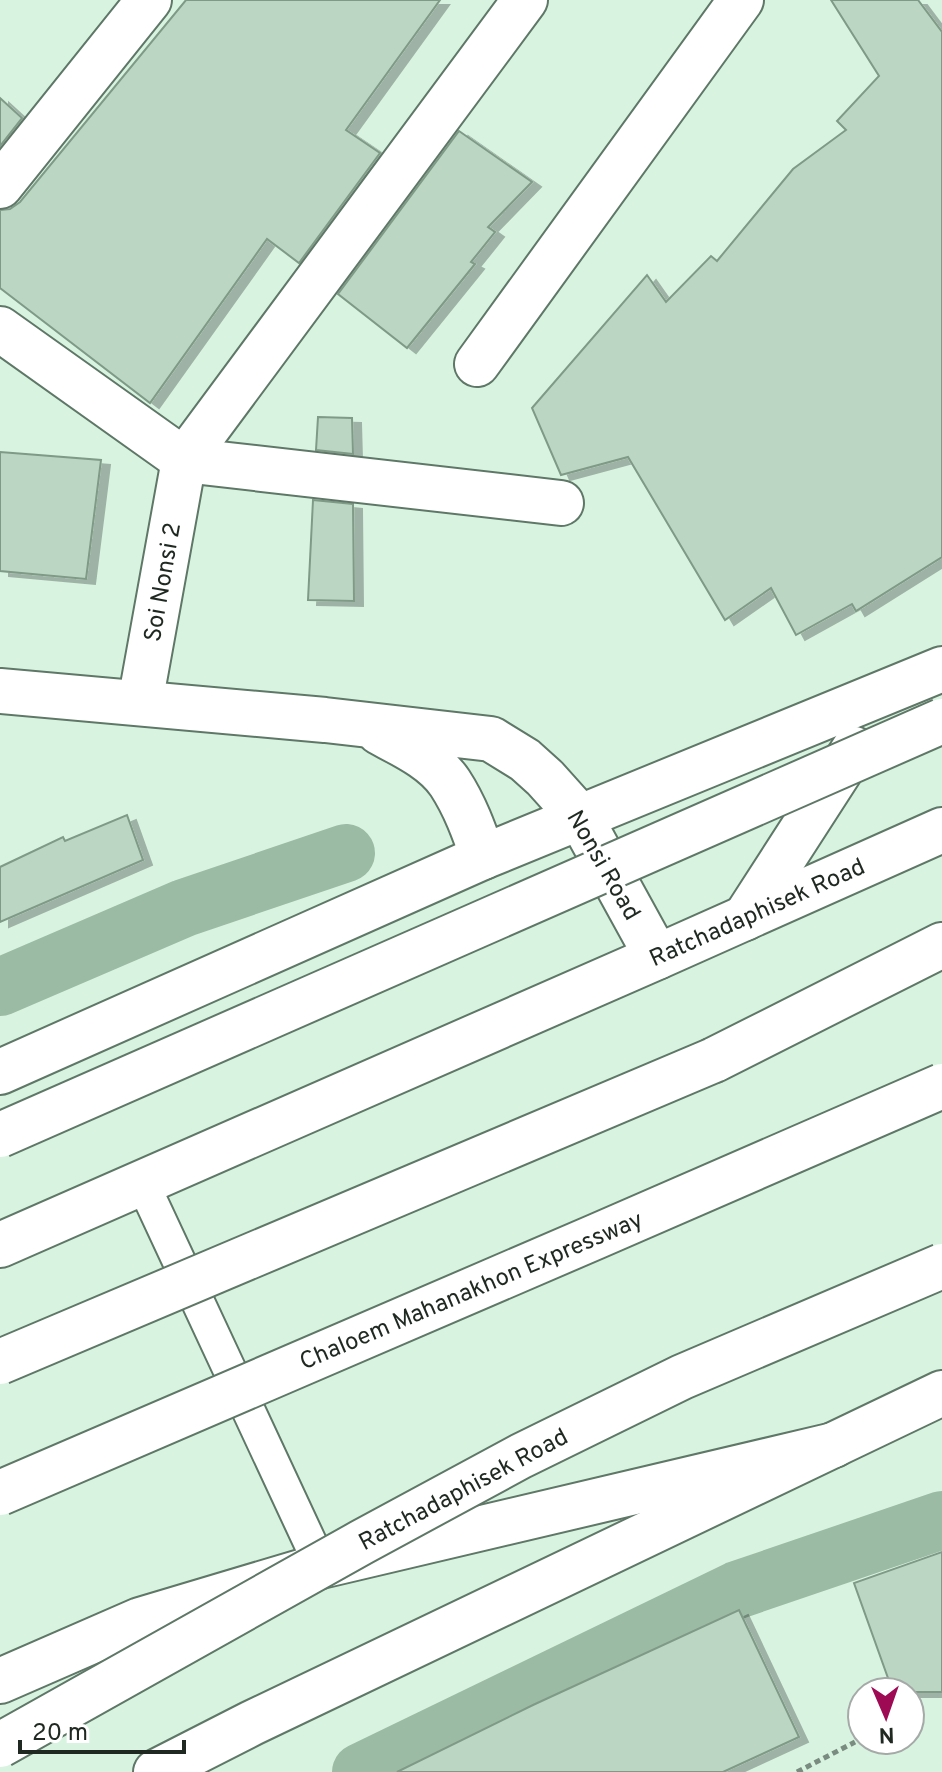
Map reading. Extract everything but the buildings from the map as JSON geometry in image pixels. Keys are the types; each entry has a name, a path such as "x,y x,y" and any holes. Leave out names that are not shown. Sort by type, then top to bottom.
{"main road":[{"path":"0,186 149,0"},
{"path":"184,460 525,0"},
{"path":"477,364 741,0"},
{"path":"0,329 184,460 561,503"},
{"name":"Soi Nonsi 2","path":"140,703 184,460"},
{"path":"0,1072 483,857 942,669"},
{"path":"745,918 893,689"},
{"name":"Nonsi Road","path":"0,691 365,724 491,739 525,760 580,817 657,957"},
{"path":"0,1135 942,721"},
{"name":"Nonsi Road","path":"365,724 415,752 449,782 470,820 483,857"},
{"name":"Ratchadaphisek Road","path":"0,1245 942,830"},
{"path":"714,1060 942,945"},
{"path":"0,1362 714,1060 942,967"},
{"name":"Chaloem Mahanakhon Expressway","path":"0,1493 942,1086"},
{"name":"Ratchadaphisek Road","path":"0,1745 521,1456 682,1377 942,1266"},
{"path":"156,1772 266,1716 942,1393"},
{"path":"0,1681 140,1620 321,1566 834,1445"}],"lane":[{"path":"143,1184 321,1566"}],"path":[{"path":"797,1772 846,1747"}],"waterway":[{"path":"0,987 184,908 346,853"},
{"path":"361,1772 737,1590 942,1520"}]}
